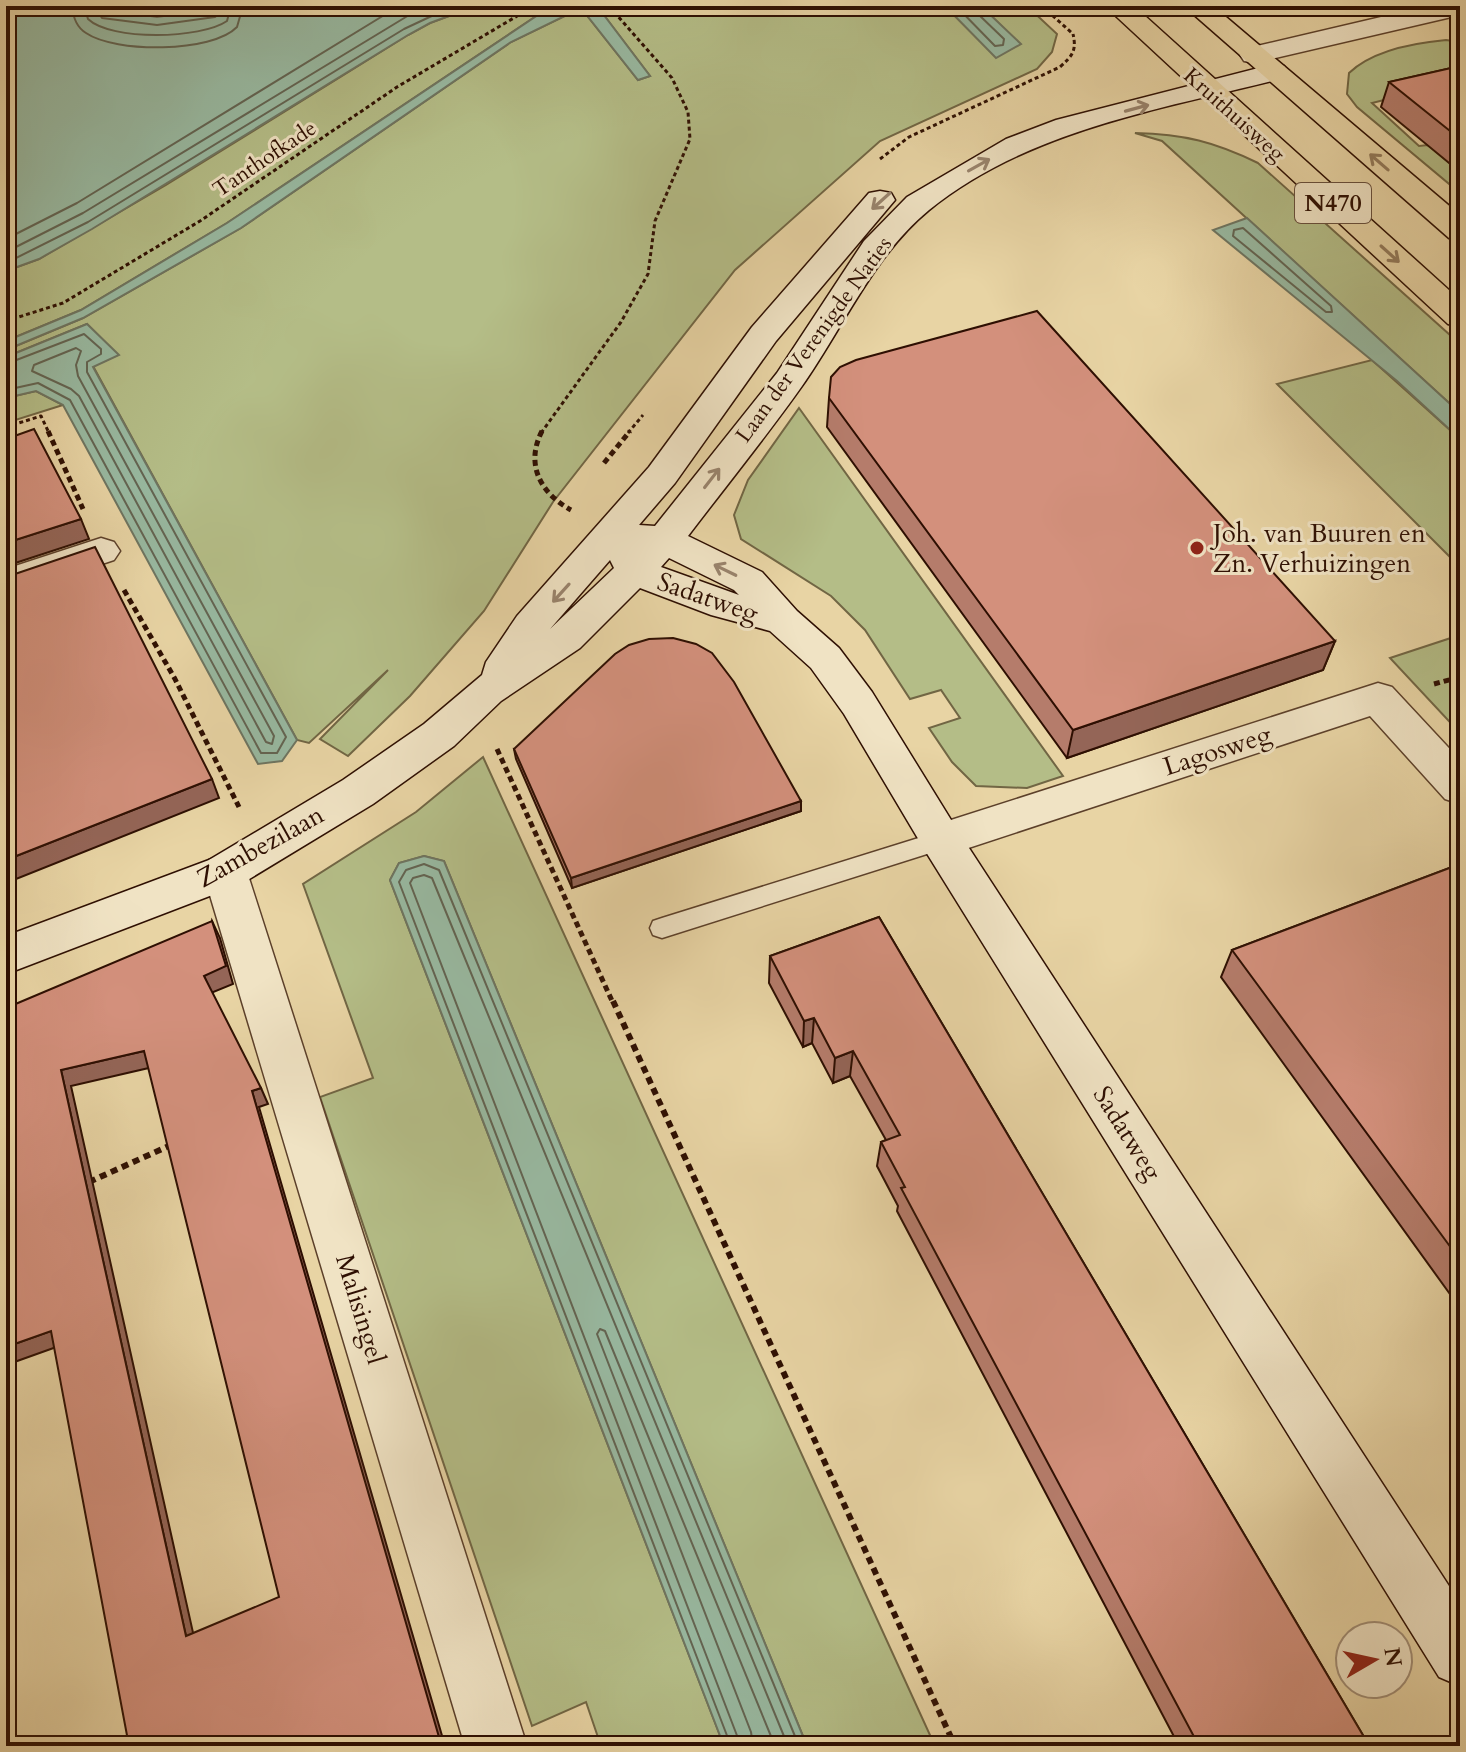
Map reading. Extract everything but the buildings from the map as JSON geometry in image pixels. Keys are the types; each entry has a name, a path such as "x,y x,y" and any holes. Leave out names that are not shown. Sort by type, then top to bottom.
{"main road":[{"name":"Kruithuisweg","path":"1118,6 1460,317"},
{"name":"N470","path":"1197,6 1460,231"}],"street":[{"path":"1197,80 1456,14"},
{"name":"Laan der Verenigde Naties","path":"613,535 662,475 764,334 877,202 913,175 998,127 1046,110 1197,80"},
{"name":"Laan der Verenigde Naties","path":"636,572 665,540 789,380 875,248 918,204 1016,145 1197,80"},
{"name":"Sadatweg","path":"613,535 665,540 748,581 783,621 825,658 858,703 941,840 1460,1656"},
{"name":"Sadatweg","path":"613,535 636,572 725,605 783,621"},
{"name":"Zambezilaan","path":"487,691 531,626 613,535"},
{"path":"6,583 101,551"},
{"name":"Zambezilaan","path":"6,955 243,861 358,792 439,735 487,691 566,638 636,572"},
{"name":"Lagosweg","path":"941,840 1378,698 1460,788"},
{"name":"Malisingel","path":"243,861 496,1746"}],"lane":[{"path":"662,928 941,840"}],"path":[{"name":"Tanthofkade","path":"6,321 63,303 200,221 397,87 534,6"},
{"path":"570,509 552,502 536,477 534,451 550,421 622,319 651,271 651,235 666,191 685,157 691,132 686,109 675,84 654,55 609,6"},
{"path":"1042,6 1073,34"},
{"path":"6,427 41,416 101,551 175,679 243,861"},
{"path":"161,685 175,679"},
{"path":"439,735 493,741 955,1746"},
{"path":"79,1187 176,1143"}],"shaded area":[{"path":"84,6 233,6 157,17"},
{"path":"476,6 561,6 538,15 227,223 81,310 6,341 6,271 39,259 166,185 408,35 430,23"},
{"path":"597,6 945,6 996,57 1020,44 981,6 1027,6 1057,34 1052,52 1037,69 880,141 735,270 553,502 484,611 410,696 348,756 320,739 388,670 309,743 297,740 93,366 118,355 87,324 6,357 6,350 83,318 241,228 511,42 581,8 638,80 650,76"},
{"path":"1446,40 1460,42 1460,81 1372,103 1419,146 1428,145 1460,172 1460,193 1357,107 1347,94 1349,73 1370,59 1407,46"},
{"path":"1135,133 1199,140 1258,163 1460,344 1460,413 1162,141"},
{"path":"1372,360 1460,439 1460,567 1277,384"},
{"path":"36,391 63,405 6,423 6,398"},
{"path":"799,408 1063,776 1027,788 976,786 952,762 929,728 960,718 941,690 910,699 865,630 831,596 741,539 734,515 748,480"},
{"path":"1460,635 1460,733 1390,658"},
{"path":"483,757 935,1746 807,1746 444,861 424,856 399,863 390,880 724,1746 601,1746 586,1702 532,1726 320,1097 373,1078 303,884 416,812"}],"water":[{"path":"26,6 84,6 157,17 233,6 476,6 430,23 408,35 92,229 39,259 6,271 6,21"},
{"path":"561,6 597,6 650,76 638,80 581,8 511,42 241,228 83,318 6,350 6,341 81,310 227,223 538,15"},
{"path":"945,6 981,6 1021,44 996,58"},
{"path":"1247,218 1460,413 1460,439 1397,381 1213,230"},
{"path":"87,324 119,355 93,367 297,740 282,761 258,764 63,405 36,391 6,398 6,357"},
{"path":"424,856 444,861 807,1746 724,1746 390,880 399,863"}],"place":[{"name":"Joh. van Buuren en Zn. Verhuizingen","path":"1197,548"}]}
